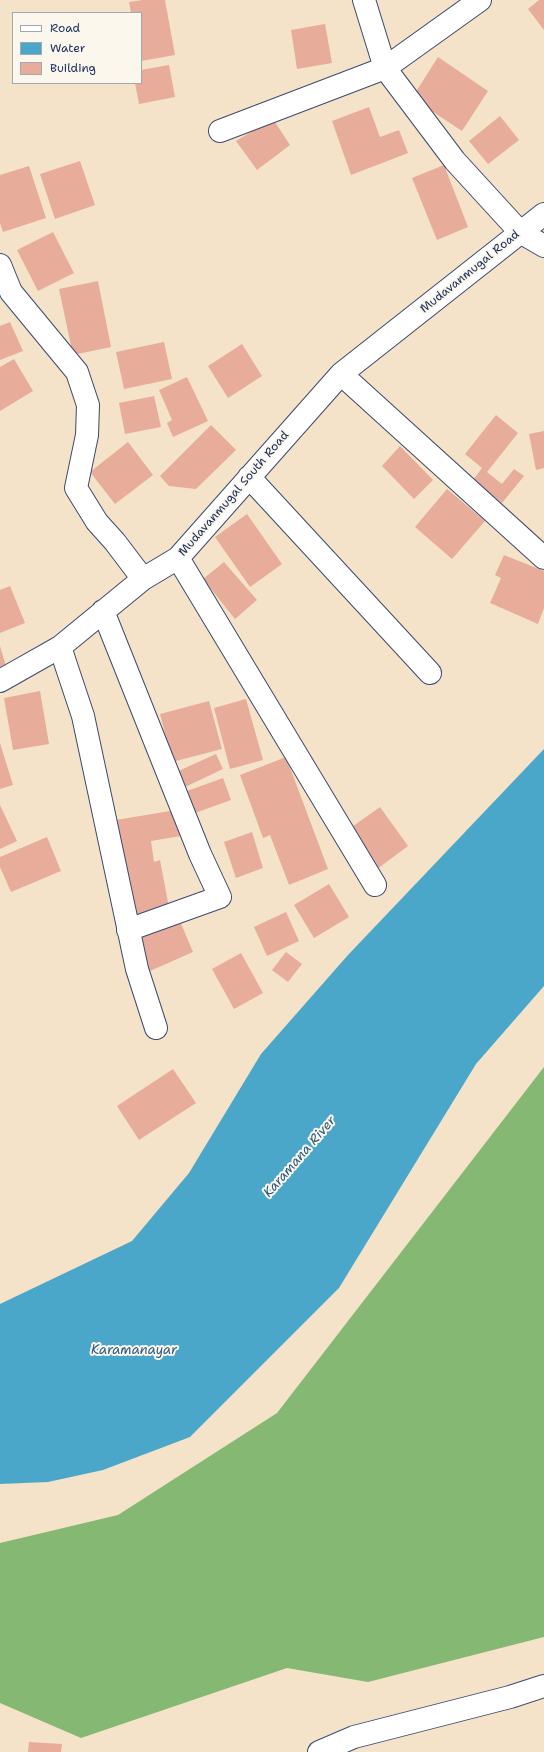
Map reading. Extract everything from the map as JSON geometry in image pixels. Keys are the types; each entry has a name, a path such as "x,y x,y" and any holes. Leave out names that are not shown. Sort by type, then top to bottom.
{"street":[{"path":"364,0 385,68 455,161 520,232 544,246"},
{"path":"220,131 385,68 480,0"},
{"name":"Mudavanmugal Road","path":"397,331 544,214"},
{"path":"0,265 11,292 77,372 88,405 87,435 76,488 96,522 115,542 143,579"},
{"name":"Mudavanmugal South Road","path":"0,681 60,647 143,579 178,558 341,374 397,331"},
{"path":"341,374 544,558"},
{"path":"249,477 430,673"},
{"path":"178,558 375,884"},
{"path":"103,611 197,847 220,897 128,930"},
{"path":"60,647 83,716 137,969 156,1028"},
{"path":"319,1752 354,1737 510,1697 544,1686"}],"green space":[{"path":"544,1067 544,1637 368,1682 287,1668 81,1738 0,1703 0,1543 118,1515 277,1413"}],"water":[{"name":"Karamanayar","path":"544,749 544,986 476,1064 339,1288 190,1437 103,1470 48,1482 0,1484 0,1304 132,1241 189,1173 261,1054 348,955"}],"building":[{"path":"142,0 165,0 175,55 142,61 142,12 131,12 129,2"},
{"path":"539,0 544,0 544,30 528,9"},
{"path":"325,24 332,63 297,69 291,30"},
{"path":"438,57 488,91 462,131 412,98"},
{"path":"169,65 175,97 139,104 135,84 142,84 142,70"},
{"path":"369,107 380,137 399,130 408,153 351,175 332,121"},
{"path":"500,116 519,140 488,164 469,141"},
{"path":"273,119 290,145 257,170 236,141"},
{"path":"80,161 95,205 55,219 40,174"},
{"path":"444,165 468,227 437,240 412,178"},
{"path":"29,166 46,218 3,232 0,223 0,175"},
{"path":"53,232 74,273 38,291 17,250"},
{"path":"98,281 111,347 73,355 59,289"},
{"path":"10,322 23,351 0,360 0,326"},
{"path":"164,342 172,379 124,389 116,352"},
{"path":"242,344 262,376 228,398 208,366"},
{"path":"14,359 33,391 0,411 0,367"},
{"path":"187,377 208,421 173,437 167,423 172,420 159,390"},
{"path":"154,396 161,427 125,434 119,403"},
{"path":"496,415 518,433 487,472 502,484 514,469 524,476 502,503 473,480 482,468 465,454"},
{"path":"211,425 236,450 196,489 169,486 160,476"},
{"path":"544,431 544,468 536,470 529,434"},
{"path":"128,442 153,475 115,504 90,472"},
{"path":"400,446 433,480 414,499 382,466"},
{"path":"447,489 485,521 452,559 415,527"},
{"path":"247,514 282,564 250,587 215,537"},
{"path":"504,555 544,571 544,608 538,624 490,603 501,578 495,575"},
{"path":"224,562 257,600 235,619 203,579"},
{"path":"10,586 25,623 0,633 0,590"},
{"path":"0,646 6,666 0,668"},
{"path":"40,691 49,744 13,750 4,698"},
{"path":"246,699 263,760 230,769 214,708"},
{"path":"209,701 222,749 172,762 160,714"},
{"path":"0,743 13,785 0,789"},
{"path":"216,754 223,769 181,789 174,773"},
{"path":"286,757 328,869 289,885 270,835 263,838 240,775"},
{"path":"223,778 231,800 195,813 187,791"},
{"path":"0,805 17,841 0,849"},
{"path":"380,807 408,846 377,869 349,829"},
{"path":"176,810 181,836 151,841 154,862 160,860 170,913 134,919 116,820"},
{"path":"252,832 263,868 236,878 224,842"},
{"path":"47,837 61,871 11,892 0,867 0,857"},
{"path":"329,884 349,917 314,938 294,905"},
{"path":"286,912 299,941 267,956 254,927"},
{"path":"179,919 193,952 150,971 135,938"},
{"path":"286,952 302,964 288,982 272,970"},
{"path":"241,953 263,993 234,1009 212,969"},
{"path":"173,1069 196,1103 139,1140 117,1106"},
{"path":"29,1742 62,1744 61,1752 28,1752"}],"water label":[{"name":"Karamana River","path":"300,1157"}]}
